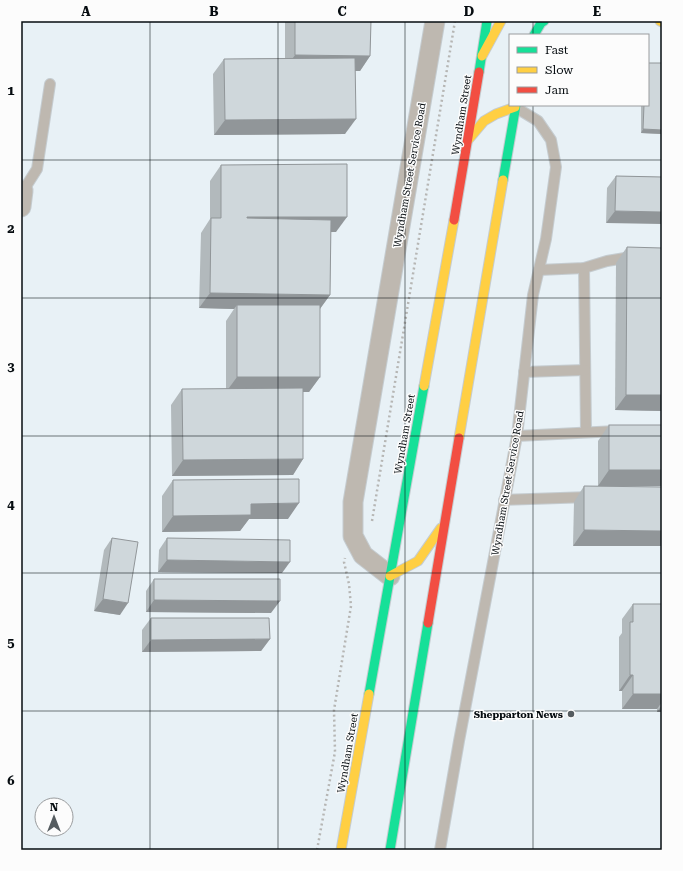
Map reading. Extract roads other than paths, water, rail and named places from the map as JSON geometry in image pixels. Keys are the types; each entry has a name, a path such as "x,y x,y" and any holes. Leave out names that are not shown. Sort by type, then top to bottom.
{"main road":[{"name":"Wyndham Street","path":"340,850 468,140 487,21"},
{"path":"481,57 501,21"},
{"path":"535,34 541,23 544,21"},
{"path":"468,140 484,121 496,114 516,106"},
{"path":"390,850 516,106"},
{"path":"390,576 418,561 444,524"}],"street":[{"name":"Wyndham Street Service Road","path":"390,576 363,555 353,536 353,502 435,21"}],"lane":[{"path":"22,196 37,169 50,84"},
{"name":"Wyndham Street Service Road","path":"440,850 459,741 517,436 533,295 546,239 556,167 551,140 538,121 516,106"},
{"path":"539,270 584,268 607,261 640,256"},
{"path":"584,268 586,432"},
{"path":"524,372 585,370"},
{"path":"517,436 624,431"},
{"path":"504,500 602,497"}],"place":[{"name":"Shepparton News","path":"571,714"}]}
